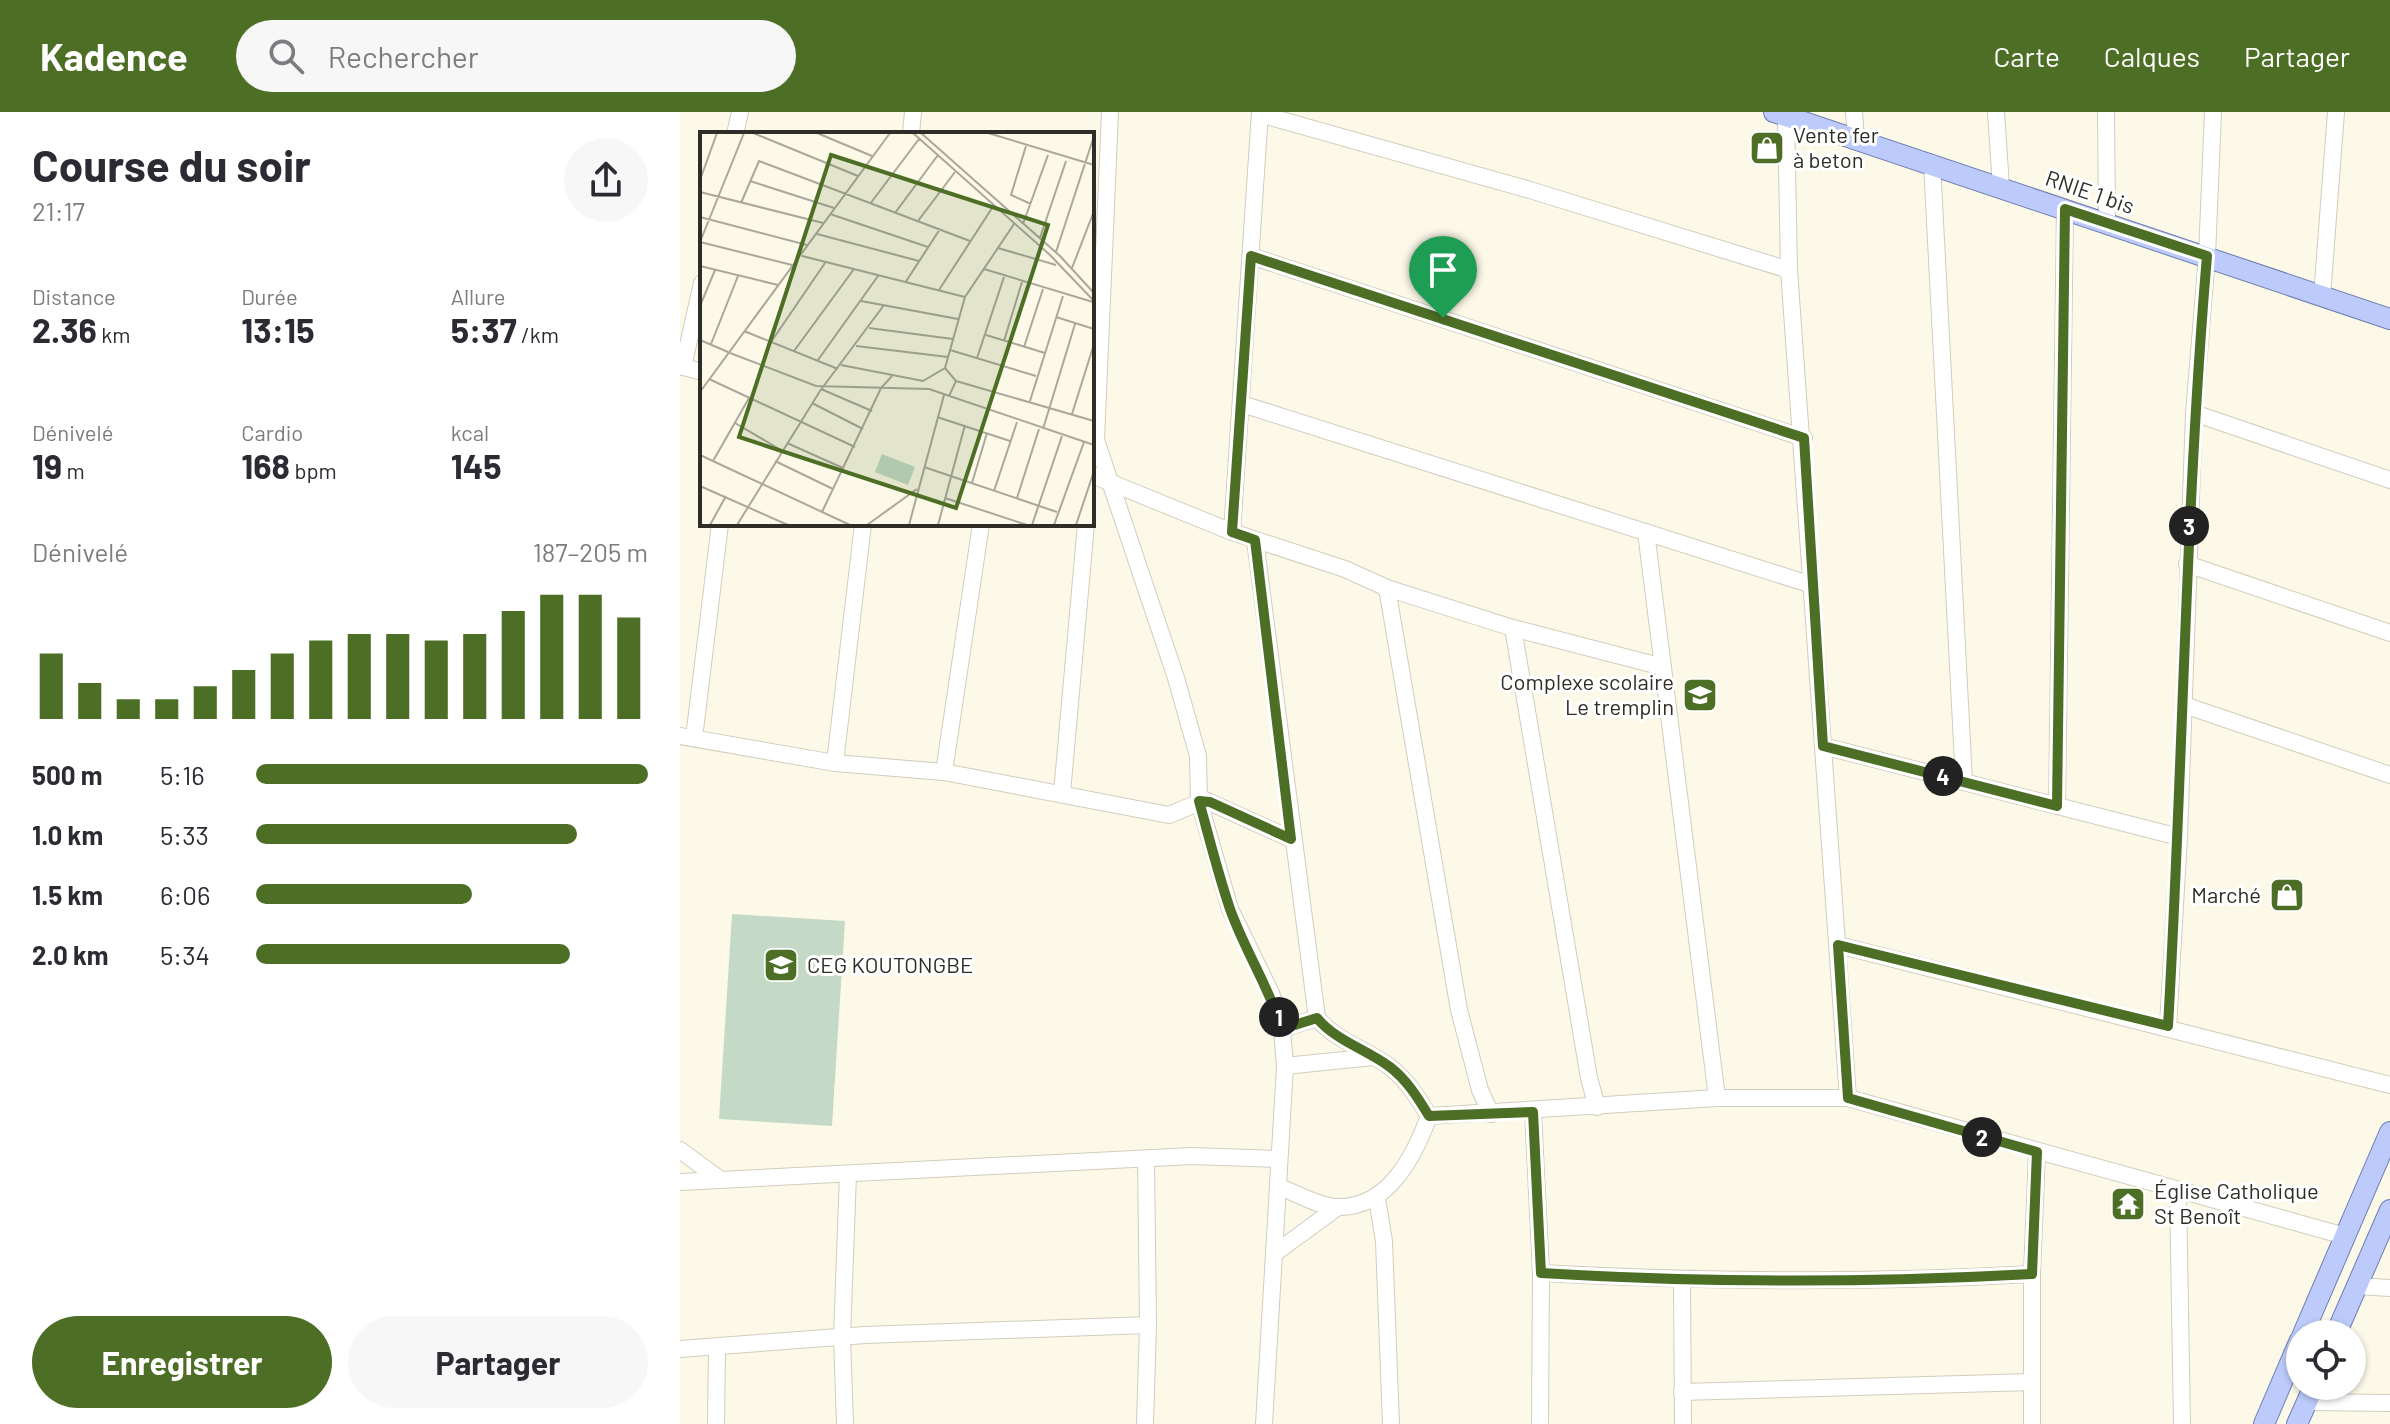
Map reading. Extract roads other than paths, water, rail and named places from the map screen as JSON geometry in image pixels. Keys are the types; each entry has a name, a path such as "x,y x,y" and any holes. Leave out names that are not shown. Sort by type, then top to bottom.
{"main road":[{"name":"RNIE 1 bis","path":"1780,114 2390,319"},
{"path":"2309,1320 2390,1132"},
{"path":"2342,1320 2390,1210"},
{"path":"2264,1424 2286,1373"},
{"path":"2297,1424 2307,1400"}],"street":[{"path":"735,132 740,112"},
{"path":"911,132 913,112"},
{"path":"1110,112 1095,422 1100,479 1176,678 1198,756 1199,801 1230,909 1271,993 1282,1029 1285,1066 1264,1424"},
{"path":"1854,112 1856,138"},
{"path":"1996,112 2001,187"},
{"path":"2106,112 2107,223"},
{"path":"2168,1026 2179,837 2194,413 2207,256 2213,112"},
{"path":"2322,296 2336,112"},
{"path":"1232,532 1260,113 1530,190 1789,270"},
{"path":"1780,114 1848,1098"},
{"path":"1932,163 1964,782"},
{"path":"2057,806 2065,209"},
{"path":"1251,256 1804,438"},
{"path":"682,367 700,291"},
{"path":"1242,404 1812,585"},
{"path":"2194,413 2390,480"},
{"path":"1100,479 1232,532 1345,569 1387,588 1513,628 1663,667"},
{"path":"720,526 687,737 835,763 944,772 1169,815 1199,801 1210,802 1291,839"},
{"path":"835,763 863,526"},
{"path":"944,772 981,526"},
{"path":"1062,793 1086,526"},
{"path":"1646,532 1717,1098"},
{"path":"1255,540 1291,839 1317,1018 1327,1031 1373,1057 1404,1080 1429,1116"},
{"path":"2187,564 2390,633"},
{"path":"1387,588 1459,1010 1480,1090 1491,1114"},
{"path":"1513,628 1589,1078 1597,1107"},
{"path":"2184,705 2390,775"},
{"path":"1823,746 2179,837"},
{"path":"1838,945 2168,1026 2390,1085"},
{"path":"1282,1029 1317,1018"},
{"path":"1285,1066 1373,1057"},
{"path":"1429,1116 1533,1112 1717,1098 1848,1098 2345,1236"},
{"path":"1533,1112 1541,1273 1540,1424"},
{"path":"1275,1253 1338,1207 1377,1199 1416,1152 1429,1116"},
{"path":"680,1150 718,1178"},
{"path":"2032,1424 2032,1274 2037,1152"},
{"path":"680,1182 1146,1159 1278,1159"},
{"path":"1145,1424 1148,1325 1146,1159"},
{"path":"845,1424 842,1337 848,1174"},
{"path":"1279,1187 1338,1207"},
{"path":"2178,1192 2182,1424"},
{"path":"1377,1199 1384,1241 1391,1424"},
{"path":"1541,1273 1682,1281 1917,1280 2032,1274"},
{"path":"1682,1281 1683,1424"},
{"path":"2357,1286 2390,1288"},
{"path":"680,1349 842,1337 1148,1325"},
{"path":"716,1424 717,1347"},
{"path":"1682,1392 2032,1382"},
{"path":"2363,1400 2390,1403"}],"place":[{"name":"Vente fer à beton","path":"1767,148"},
{"name":"Complexe scolaire Le tremplin","path":"1700,695"},
{"name":"Marché","path":"2287,895"},
{"name":"CEG KOUTONGBE","path":"781,965"},
{"name":"Église Catholique St Benoît","path":"2128,1204"}]}
